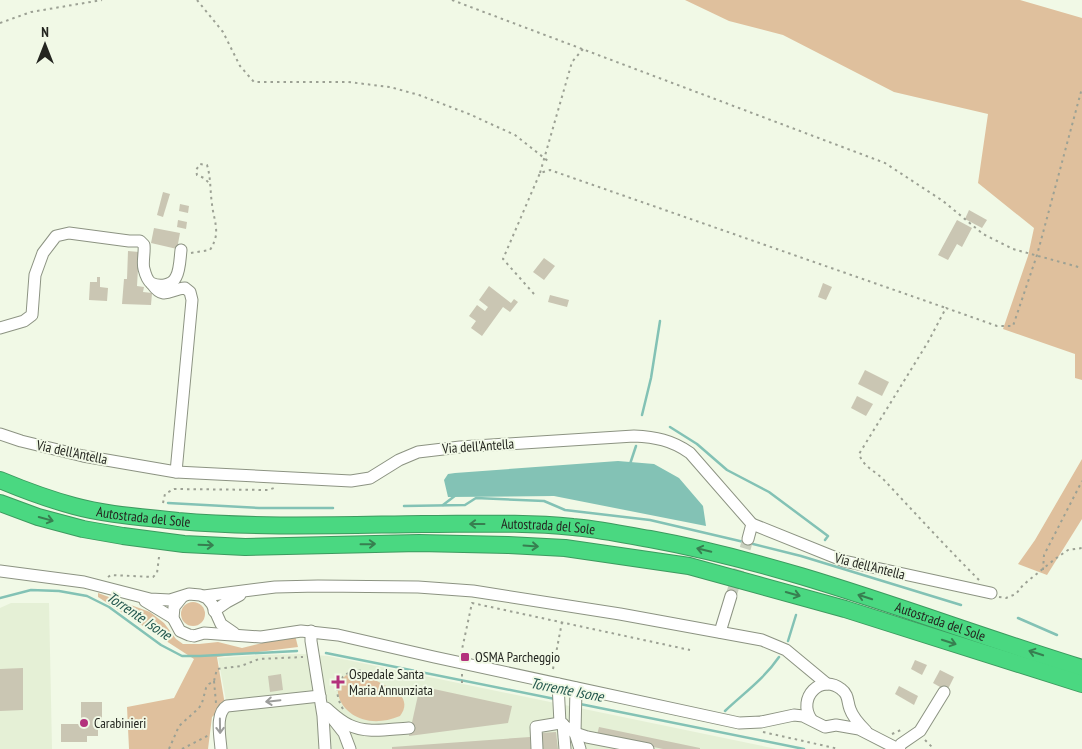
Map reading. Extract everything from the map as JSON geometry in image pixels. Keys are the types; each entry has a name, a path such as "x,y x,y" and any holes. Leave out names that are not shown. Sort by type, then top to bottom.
{"highway":[{"name":"Autostrada del Sole","path":"0,480 30,492 76,506 144,518 274,526 526,524 574,527 688,546 751,562 926,616 1082,668"},
{"name":"Autostrada del Sole","path":"0,502 38,517 83,529 184,544 245,547 419,543 508,545 565,548 680,565 746,581 845,609 1082,684"}],"street":[{"path":"0,328 24,321 32,315 35,275 43,253 56,236 70,232 140,241 144,245 143,267 159,292 163,293 185,288 190,292 192,300 176,472"},
{"path":"151,282 164,285 172,282 176,278 186,252"},
{"name":"Via dell'Antella","path":"0,434 83,456 176,472 351,481 370,478 399,460 418,452 460,447 653,436 680,445 690,453 752,524 844,561 991,593"},
{"path":"748,540 752,524"},
{"path":"0,571 68,579 134,596 161,600 182,598 192,594 204,596 275,588 371,586 473,591 620,614 762,640 776,644 786,650 827,684"},
{"path":"204,633 212,625 215,612 232,599 254,590"},
{"path":"134,596 161,609 173,618"},
{"path":"204,596 210,601 224,628 240,637"},
{"path":"720,632 731,596"},
{"path":"182,598 174,607 173,618 177,627 184,634 194,636 204,633 261,637 311,632 365,640 575,693 739,723 761,722 794,716 811,719 820,725 831,727 845,718 849,708"},
{"path":"311,632 323,716 325,749"},
{"path":"784,717 806,705 811,692 807,674 801,663"},
{"path":"811,692 821,685 827,684 839,687 847,696 849,708 855,718 870,734"},
{"path":"558,689 558,709 562,723 564,749"},
{"path":"836,725 847,726 870,734 898,749 901,744 920,731 944,692"},
{"path":"575,693 575,732 580,749"},
{"path":"220,749 220,714 222,709 227,706 320,696 330,705 341,720 358,728 373,730 409,728"},
{"path":"330,705 342,749"},
{"path":"806,705 811,719"},
{"path":"334,721 344,732 350,749"},
{"path":"537,749 536,727 562,723 575,732 587,737 648,749"}],"path":[{"path":"0,23 31,12 102,0"},
{"path":"197,0 223,32 240,66 254,82 348,82 390,87 419,94 515,135 548,161"},
{"path":"452,0 885,163 943,201 983,234 1013,248 1082,268"},
{"path":"534,294 503,259 540,173 572,62 583,49"},
{"path":"540,173 550,170 997,326 1013,326 1037,255 1082,88"},
{"path":"186,252 210,250 216,236 216,221 212,207 210,184 207,165 200,164 196,167 197,175 204,178 210,184"},
{"path":"946,308 928,342 869,435 859,454 862,462 881,477 914,514 991,593 1000,598 1016,594 1023,585 1068,550 1082,548"},
{"path":"164,503 165,494 174,489 273,489 277,484 277,477"},
{"path":"1043,570 1044,555 1082,481"},
{"path":"106,580 111,575 153,577 157,573 159,557"},
{"path":"462,648 472,603 690,650"},
{"path":"553,669 562,622"},
{"path":"220,714 217,707 214,681 217,669 241,666 259,659 313,656"},
{"path":"347,713 339,700 338,686 342,678 350,672 366,671"},
{"path":"462,676 462,686"},
{"path":"169,749 179,726 199,708 206,688 214,681"},
{"path":"330,705 339,700"},
{"path":"182,749 211,734"}],"shaded area":[{"path":"685,0 1020,0 1082,18 1082,380 1075,378 1075,354 1003,329 1028,256 1034,228 978,183 988,114 894,92 783,35 729,21"},
{"path":"1082,459 1082,519 1047,575 1018,564 1035,540"},
{"path":"98,593 150,612 164,623 176,639 183,644 218,642 242,648 295,635 298,647 217,657 225,705 212,717 208,749 129,749 127,707 174,698 194,659 98,597"},
{"path":"193,602 202,605 205,614 202,623 193,626 184,623 181,614 184,605"},
{"path":"11,603 49,603 52,749 0,749 0,608"},
{"name":"Ospedale Santa Maria Annunziata","path":"302,654 328,656 777,749 222,749 227,706 218,658"},
{"path":"356,672 364,674 399,693 404,704 400,716 381,721 364,720 352,714 343,705 338,695 339,685 344,677"}],"water":[{"path":"618,461 654,464 679,478 703,506 706,526 554,496 448,497 444,480 448,474 455,473"}],"building":[{"path":"163,192 170,194 163,217 157,215"},
{"path":"180,204 189,206 188,213 179,211"},
{"path":"969,210 987,220 982,228 965,219"},
{"path":"178,220 187,222 186,229 177,227"},
{"path":"957,220 972,228 962,247 957,244 948,260 938,255"},
{"path":"154,228 180,233 177,249 151,243"},
{"path":"128,251 139,252 137,286 144,287 143,292 152,293 151,305 122,304 124,279 127,279"},
{"path":"544,258 555,266 544,280 533,272"},
{"path":"97,277 100,277 100,287 108,288 107,301 89,300 90,282 97,282"},
{"path":"823,283 832,287 826,300 818,297"},
{"path":"489,286 511,303 514,299 518,302 510,312 503,307 482,336 471,328 476,321 469,316 477,305 485,311 488,307 479,300"},
{"path":"550,295 569,300 567,307 548,302"},
{"path":"865,370 889,382 882,396 858,384"},
{"path":"857,396 873,404 866,416 851,408"},
{"path":"915,660 927,665 922,675 911,669"},
{"path":"23,668 23,710 0,711 0,669"},
{"path":"940,670 954,677 947,691 933,683"},
{"path":"281,674 283,690 270,692 268,676"},
{"path":"420,686 512,706 508,723 409,736"},
{"path":"899,686 918,696 914,705 895,694"},
{"path":"81,702 102,702 102,721 98,721 98,736 87,736 87,742 61,742 61,724 81,724"},
{"path":"599,727 700,749 663,749 597,735"},
{"path":"556,732 558,749 543,749 541,733"},
{"path":"530,737 531,749 392,749 392,747"}],"waterway":[{"path":"642,415 651,378 660,321"},
{"path":"670,427 697,444 727,470 769,492 828,536 825,540"},
{"path":"630,464 636,446"},
{"path":"443,505 456,495"},
{"path":"404,506 465,505 476,498 544,501 565,510 650,520 744,542"},
{"path":"168,503 259,508 333,508"},
{"path":"749,543 801,556 961,605"},
{"name":"Torrente Isone","path":"0,598 31,590 59,591 87,596 109,607 161,645 182,656 297,651"},
{"path":"788,641 796,615"},
{"path":"1018,618 1057,635"},
{"name":"Torrente Isone","path":"326,653 555,699"},
{"path":"725,711 760,679 779,657"},
{"name":"Torrente Isone","path":"580,704 804,749"}],"tunnel":[{"path":"731,596 748,539"}],"place":[{"name":"OSMA Parcheggio","path":"465,657"},
{"name":"Ospedale Santa Maria Annunziata","path":"338,682"},
{"name":"Carabinieri","path":"84,723"}]}
